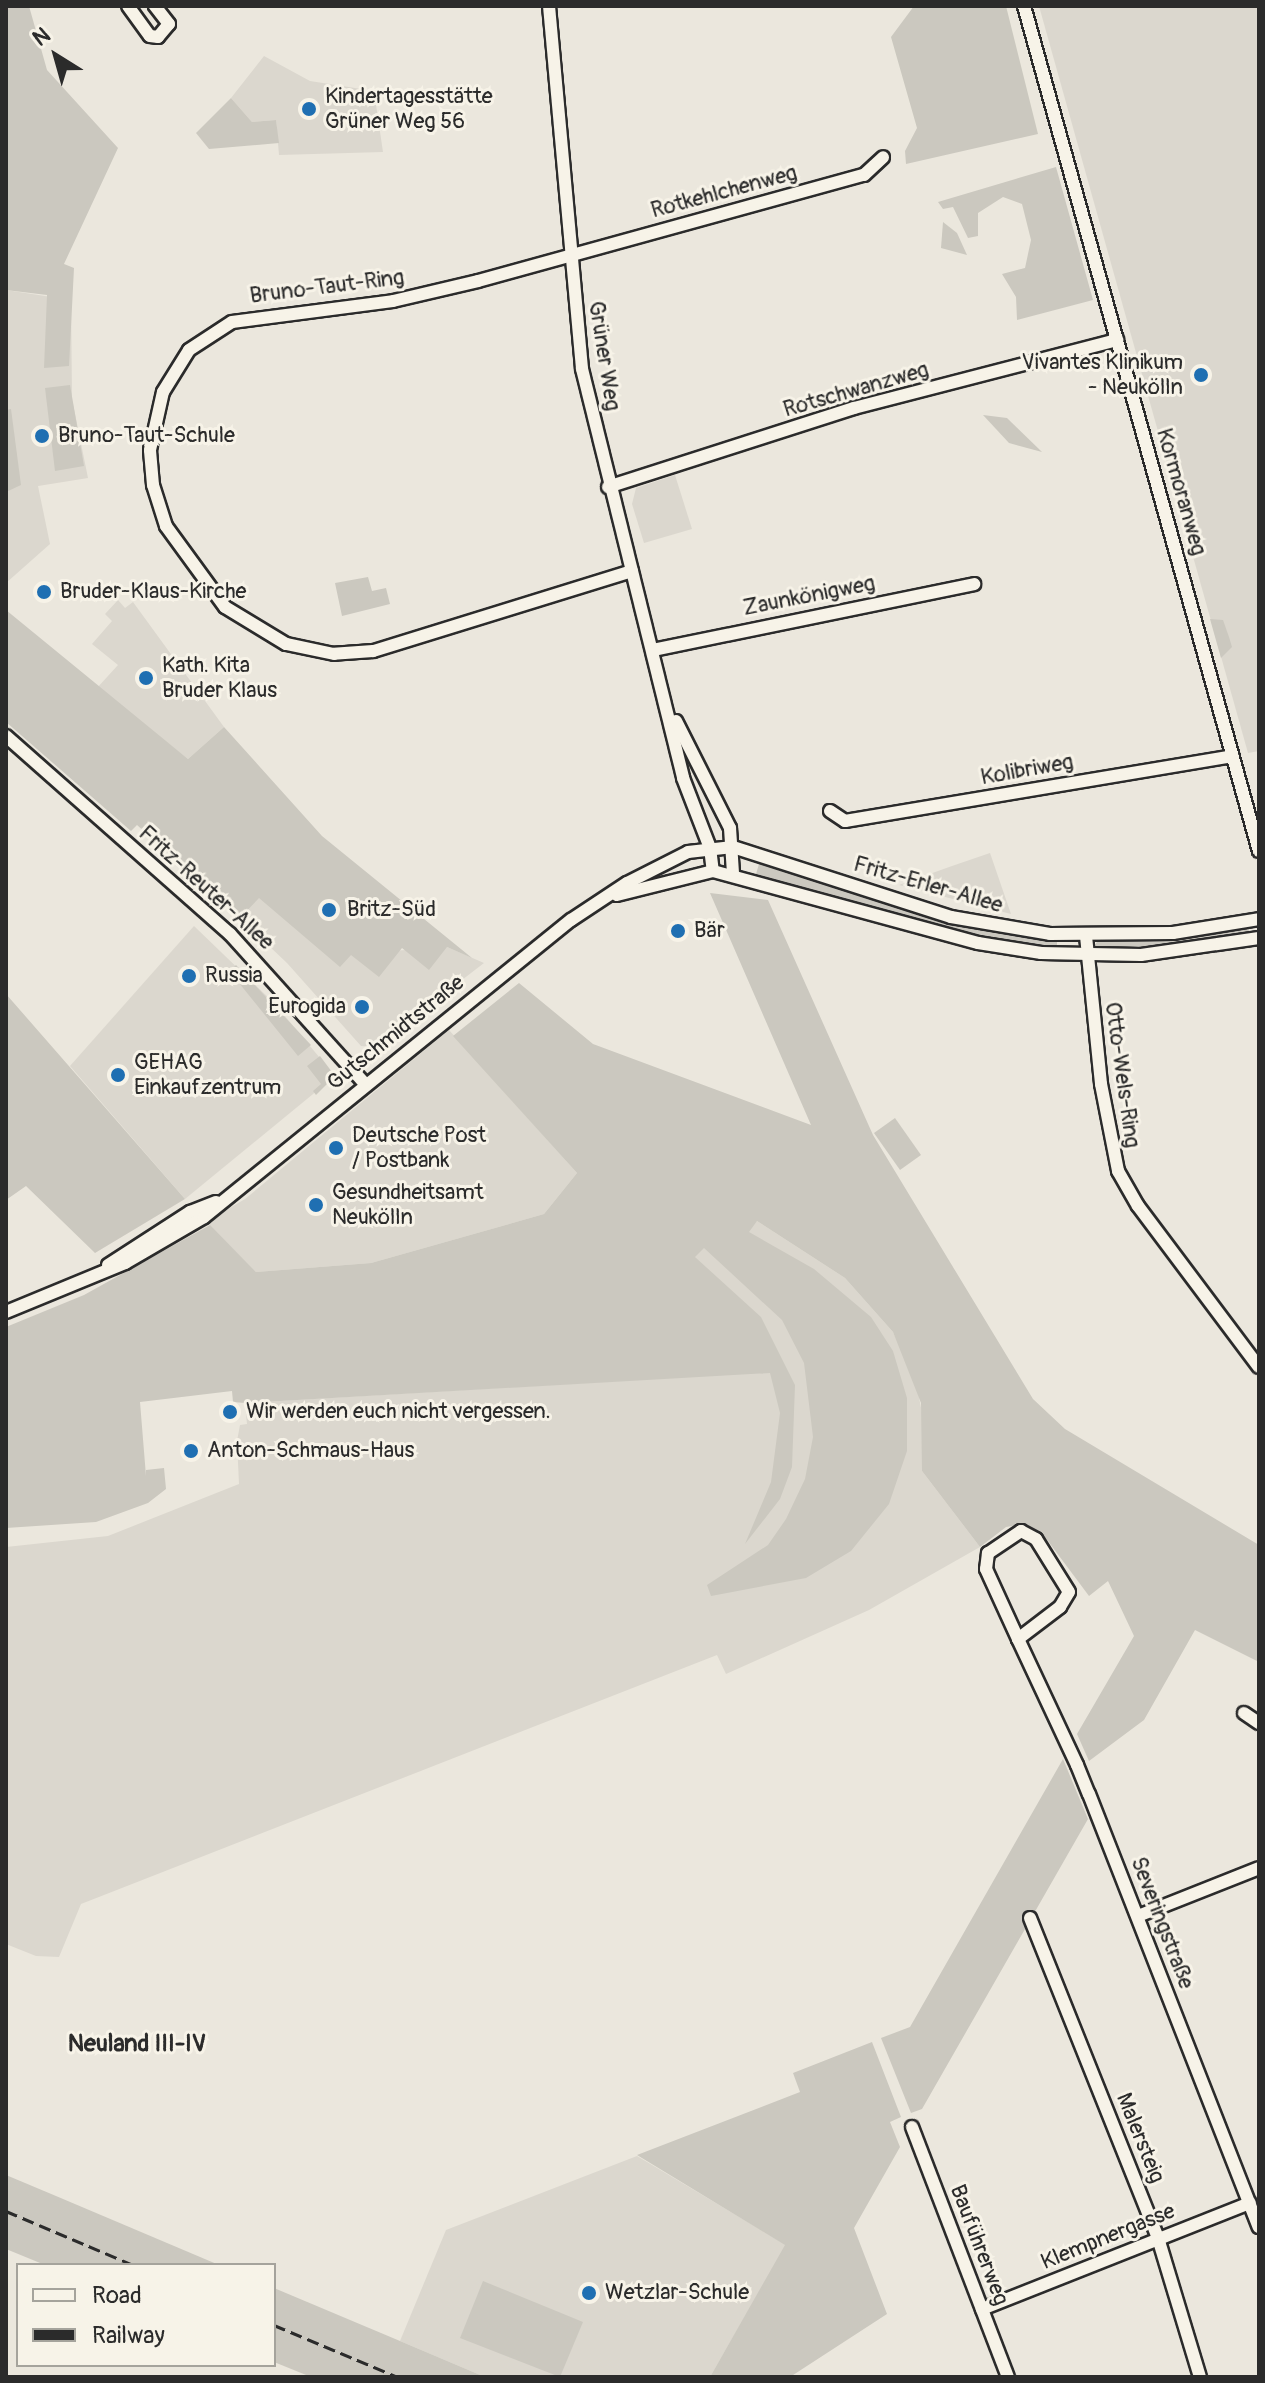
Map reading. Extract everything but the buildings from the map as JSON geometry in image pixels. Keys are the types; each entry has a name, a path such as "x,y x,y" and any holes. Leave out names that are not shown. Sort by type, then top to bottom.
{"street":[{"path":"128,6 150,36 158,37 169,24 155,6"},
{"name":"Grüner Weg","path":"549,6 582,369 608,487 667,703 683,778 710,848"},
{"name":"Kormoranweg","path":"1024,6 1259,851"},
{"name":"Rotkehlchenweg","path":"570,255 864,175 883,157"},
{"name":"Bruno-Taut-Ring","path":"570,255 422,295 262,314 217,329 189,350 163,392 152,432 153,485 172,536 213,594 249,625 304,650 344,654 384,649 632,571"},
{"name":"Rotschwanzweg","path":"608,487 854,408 1117,340"},
{"name":"Zaunkönigweg","path":"653,650 974,584"},
{"name":"Grüner Weg","path":"667,703 730,828 733,847"},
{"name":"Fritz-Reuter-Allee","path":"6,736 230,934 365,1084"},
{"name":"Kolibriweg","path":"830,811 845,821 1233,756"},
{"path":"733,847 733,873"},
{"name":"Fritz-Erler-Allee","path":"710,848 733,847 951,917 1086,936 1173,933 1259,919"},
{"path":"710,848 713,871"},
{"name":"Gutschmidtstraße","path":"6,1312 178,1234 603,899 654,869 710,848"},
{"name":"Fritz-Erler-Allee","path":"713,871 733,873 978,943 1087,956 1197,950 1259,938"},
{"name":"Gutschmidtstraße","path":"603,899 659,881 713,871"},
{"name":"Otto-Wels-Ring","path":"1086,936 1110,1143 1118,1171 1138,1206 1259,1367"},
{"name":"Severingstraße","path":"1018,1639 1064,1603 1069,1592 1036,1539 1021,1531 990,1551 985,1560 1018,1639 1138,1916 1259,2227"},
{"path":"1244,1713 1259,1723"},
{"path":"1138,1916 1259,1868"},
{"name":"Malersteig","path":"1030,1918 1158,2238 1200,2377"},
{"name":"Bauführerweg","path":"912,2127 1008,2377"},
{"name":"Klempnergasse","path":"982,2309 1250,2203"}],"shaded area":[{"path":"6,6 29,6 47,70 118,148 64,264 74,268 69,366 44,368 47,295 6,290"},
{"path":"914,6 1006,6 1038,134 906,164 905,151 917,128 891,37"},
{"name":"Vivantes Klinikum - Neukölln","path":"1039,6 1259,6 1259,751 1248,753"},
{"name":"Kindertagesstätte Grüner Weg 56","path":"264,56 310,81 374,91 383,152 279,155 276,120 252,122 231,98"},
{"path":"231,98 252,122 276,120 279,143 209,149 196,133"},
{"path":"1056,167 1093,300 1017,320 1016,297 1002,274 1025,268 1031,240 1022,204 1003,197 978,213 978,236 968,238 953,207 943,209 938,202"},
{"path":"943,222 957,233 967,255 941,248"},
{"name":"Bruno-Taut-Schule","path":"6,290 71,300 72,399 88,478 38,486 50,544 6,583"},
{"path":"70,385 84,466 55,471 45,388"},
{"path":"11,409 21,485 6,492 6,410"},
{"path":"983,415 1007,418 1042,452 1009,443"},
{"path":"675,475 692,529 644,543 632,504 636,488"},
{"path":"368,577 372,591 386,588 390,604 342,616 335,583"},
{"name":"Kath. Kita Bruder Klaus","path":"118,600 125,608 133,602 224,727 188,759 97,688 118,665 92,644 112,621 105,614"},
{"path":"6,610 188,759 224,727 322,836 472,958 447,947 429,970 402,948 379,977 351,955 340,967 259,898 240,918 137,825 131,831 6,722"},
{"path":"1210,619 1223,620 1232,647 1221,658"},
{"path":"990,853 1011,914 899,885 952,866"},
{"path":"759,864 942,920 1057,940 1057,948 971,936 756,874"},
{"path":"234,875 340,966 351,954 447,947 484,963 375,1047 361,1046 287,963 215,895"},
{"path":"710,893 768,900 873,1135 1033,1399 1065,1429 1259,1545 1259,1662 1195,1630 1144,1720 1089,1761 1077,1734 1134,1636 1108,1581 1089,1596 1042,1533 1023,1524 1006,1527 980,1547 922,1471 921,1403 893,1332 845,1278 757,1221 749,1232 814,1269 871,1317 893,1351 907,1398 907,1451 889,1504 851,1551 806,1578 711,1596 707,1585 768,1545 786,1519 805,1479 813,1437 804,1363 782,1320 704,1248 695,1257 761,1317 795,1385 792,1467 780,1499 745,1544 771,1482 780,1413 770,1373 245,1403 233,1402 232,1391 140,1402 146,1476 146,1470 164,1468 166,1489 148,1503 96,1522 6,1528 6,1327 84,1295 210,1225 256,1272 371,1263 544,1214 577,1173 453,1036 519,983 593,1044 811,1125"},
{"path":"194,926 274,1003 335,1076 185,1199 70,1066"},
{"path":"1248,927 1250,935 1154,948 1093,947 1097,942 1174,938"},
{"path":"236,965 311,1045 298,1056 235,978 226,985 226,975"},
{"path":"6,994 185,1199 95,1253 26,1186 6,1200"},
{"path":"449,1030 577,1173 544,1214 371,1263 256,1272 206,1222 245,1199"},
{"path":"320,1056 335,1076 316,1095 313,1091 321,1084 307,1066"},
{"path":"895,1118 921,1155 900,1170 874,1133"},
{"path":"757,1221 845,1278 893,1332 916,1382 924,1423 922,1471 980,1547 869,1610 726,1674 717,1655 81,1904 59,1957 36,1956 6,1944 6,1547 108,1536 239,1484 237,1441 240,1425 247,1424 245,1403 770,1372 690,1262 703,1246"},
{"path":"1063,1759 1088,1819 922,2109 911,2113 881,2038 910,2027"},
{"path":"872,2042 901,2117 890,2122 900,2147 854,2228 887,2314 790,2377 710,2377 785,2245 637,2155 800,2092 793,2073"},
{"name":"Wetzlar-Schule","path":"637,2156 786,2245 710,2377 485,2377 400,2341 446,2230"},
{"path":"6,2175 214,2263 40,2263 6,2249"},
{"path":"483,2281 583,2322 560,2377 460,2338"},
{"path":"276,2289 485,2377 311,2377 276,2363"}],"railway":[{"path":"6,2211 128,2263"},
{"path":"276,2326 398,2377"}],"place":[{"name":"Kindertagesstätte Grüner Weg 56","path":"309,109"},
{"name":"Vivantes Klinikum - Neukölln","path":"1201,375"},
{"name":"Bruno-Taut-Schule","path":"42,436"},
{"name":"Bruder-Klaus-Kirche","path":"44,592"},
{"name":"Kath. Kita Bruder Klaus","path":"146,678"},
{"name":"Britz-Süd","path":"329,910"},
{"name":"Bär","path":"678,931"},
{"name":"Russia","path":"189,976"},
{"name":"Eurogida","path":"362,1007"},
{"name":"GEHAG Einkaufzentrum","path":"118,1075"},
{"name":"Deutsche Post / Postbank","path":"336,1148"},
{"name":"Gesundheitsamt Neukölln","path":"316,1205"},
{"name":"Wir werden euch nicht vergessen.","path":"230,1412"},
{"name":"Anton-Schmaus-Haus","path":"191,1451"},
{"name":"Wetzlar-Schule","path":"589,2293"}],"district":[{"name":"Neuland III-IV","path":"137,2044"}]}
